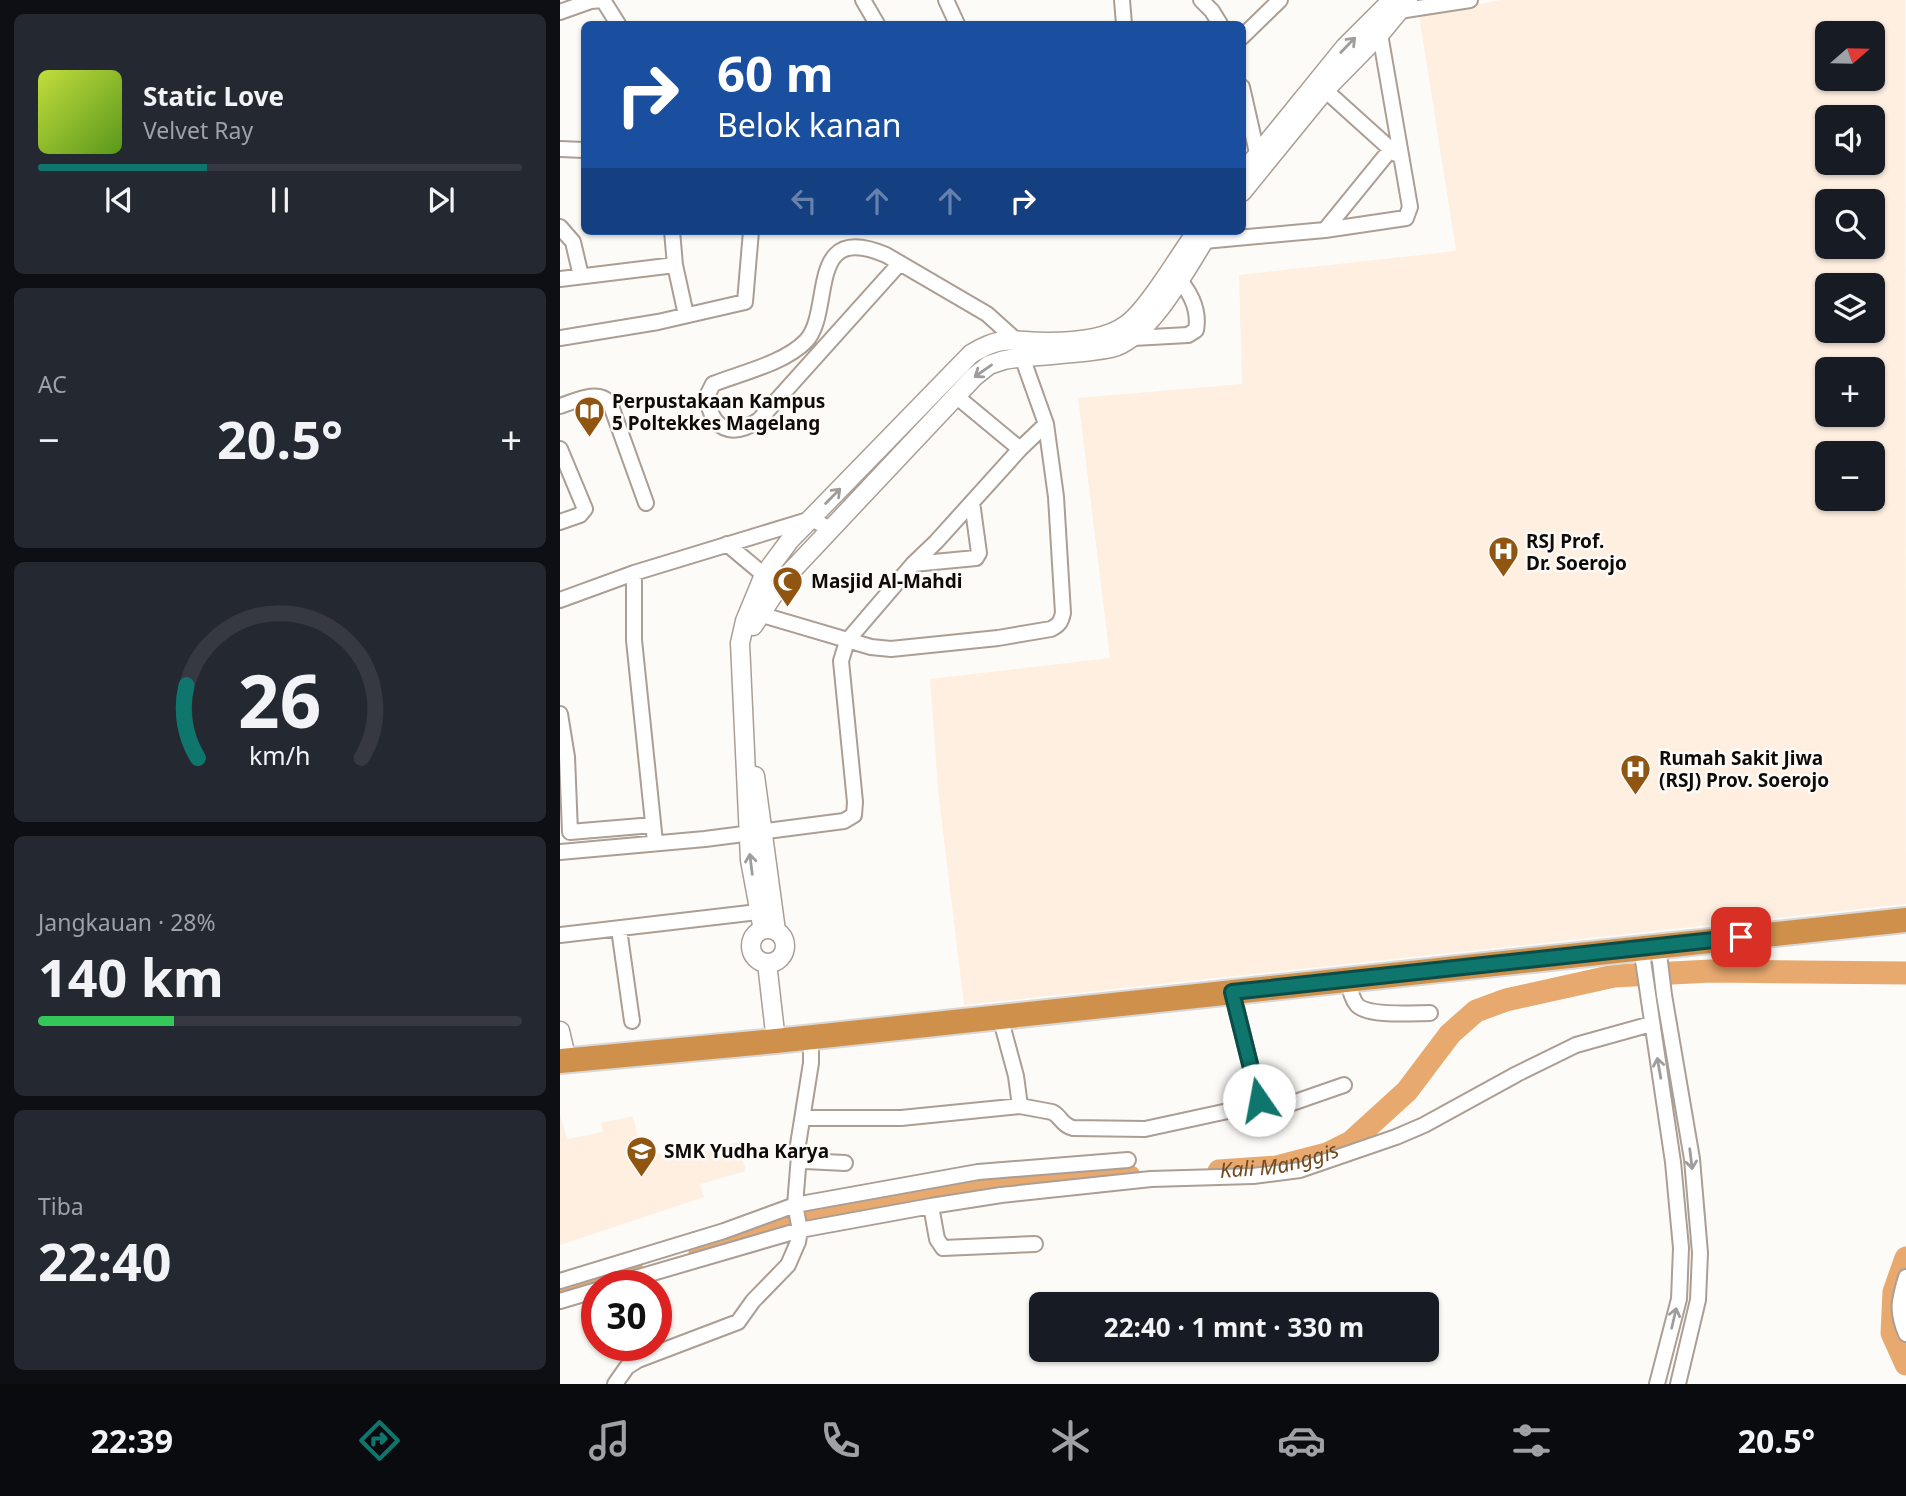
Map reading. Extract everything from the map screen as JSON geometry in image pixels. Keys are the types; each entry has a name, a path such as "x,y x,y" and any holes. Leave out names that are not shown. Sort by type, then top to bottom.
{"highway":[{"path":"564,1061 776,1041 1348,979 1650,956 1906,920"}],"street":[{"path":"560,12 591,1 603,0 616,21"},
{"path":"863,0 875,21"},
{"path":"946,0 956,21"},
{"path":"1122,0 1124,21"},
{"path":"1201,0 1218,21"},
{"path":"1246,33 1280,0"},
{"path":"1246,187 1376,28 1400,4 1470,0"},
{"path":"1246,168 1345,47 1376,28"},
{"path":"1246,233 1325,230 1406,218 1410,207 1396,154 1376,28"},
{"path":"1325,90 1396,154"},
{"path":"1246,105 1257,153"},
{"path":"560,159 560,149 581,150"},
{"path":"1325,230 1396,154"},
{"path":"560,227 575,246 581,276"},
{"path":"672,235 675,265 686,315"},
{"path":"560,338 742,303 746,300 751,235"},
{"path":"769,931 774,908 755,831 740,643 745,621 764,575 790,540 971,354 1004,339 1018,349 1113,348 1133,338 1155,316 1174,275 1201,235"},
{"path":"759,614 871,647 926,647 998,638 1058,626 1063,613 1056,497 1046,424 1018,349 987,314 900,263 886,255 867,249 853,248 842,251 833,257 823,277 814,330 807,339 786,356 713,384 709,389 708,404 722,428 729,431 744,429 765,414 900,263"},
{"path":"560,279 675,265"},
{"path":"1133,338 1188,335 1196,330 1194,302 1174,275"},
{"path":"769,931 754,937 752,948 757,959 767,963 778,960 785,951 784,940 769,931 758,912 754,765 747,660 748,644 759,614 783,580 974,377 1018,349 1106,335 1125,327 1174,275"},
{"path":"560,406 596,396 604,397 610,403 646,503"},
{"path":"956,396 1020,449"},
{"path":"560,852 705,839 844,821 854,815 841,661 847,641 912,564 936,542 1046,424"},
{"path":"560,450 585,509 580,515 560,522"},
{"path":"912,564 976,558 979,554 972,502"},
{"path":"560,600 634,573 811,519 831,529"},
{"path":"727,544 764,575"},
{"path":"634,573 634,640 655,842"},
{"path":"560,714 567,757 565,833 653,825"},
{"path":"560,935 758,912"},
{"path":"620,929 632,1021"},
{"path":"1650,956 1647,993 1673,1162 1681,1248 1679,1299 1657,1384"},
{"path":"1650,956 1664,995 1680,1087 1692,1160 1700,1254 1698,1300 1678,1384"},
{"path":"767,963 776,1041"},
{"path":"1348,979 1352,997 1357,1006 1364,1009 1378,1012 1430,1013"},
{"path":"1232,992 1259,1096 1256,1104"},
{"path":"1000,1017 1016,1076 1020,1106"},
{"path":"661,1270 799,1228 1001,1195 1151,1179 1253,1176 1300,1170 1387,1141 1424,1125 1576,1045 1651,1024"},
{"path":"560,1031 564,1061"},
{"path":"615,1384 627,1367 638,1360 738,1322 753,1301 788,1265 799,1242 795,1207 799,1156 797,1146 804,1118 811,1063 811,1037"},
{"path":"804,1118 901,1118 1020,1106 1052,1112 1064,1125 1073,1128 1145,1129 1256,1104 1265,1110 1275,1109 1344,1085"},
{"path":"1663,1093 1680,1087"},
{"path":"799,1156 805,1161 845,1163"},
{"path":"560,1280 795,1207 978,1172 1128,1160"},
{"path":"931,1206 937,1240 943,1248 1035,1244"},
{"path":"1906,1277 1900,1298 1906,1334"},
{"path":"560,1301 581,1295"}],"shaded area":[{"name":"RSJ Prof. Dr. Soerojo","path":"1501,0 1905,0 1906,904 964,1005 938,790 930,679 1110,658 1078,398 1242,384 1239,275 1456,251 1419,15"},
{"name":"SMK Yudha Karya","path":"560,1114 567,1139 603,1132 601,1123 633,1116 641,1154 693,1154 738,1142 746,1171 700,1184 704,1197 560,1245"}],"waterway":[{"name":"Kali Manggis","path":"1219,1171 1277,1167 1327,1154 1351,1142 1407,1091 1450,1034 1476,1011 1506,1000 1614,976 1711,971 1906,973"},
{"name":"Kali Manggis","path":"700,1252 823,1214 997,1183 1129,1176"},
{"name":"Kali Manggis","path":"1906,1258 1894,1292 1892,1333 1906,1364"},
{"name":"Kali Manggis","path":"566,1292 581,1288"}],"place":[{"name":"Perpustakaan Kampus 5 Poltekkes Magelang","path":"589,439"},
{"name":"RSJ Prof. Dr. Soerojo","path":"1503,579"},
{"name":"Masjid Al-Mahdi","path":"788,608"},
{"name":"Rumah Sakit Jiwa (RSJ) Prov. Soerojo","path":"1636,796"},
{"name":"SMK Yudha Karya","path":"641,1178"}],"route":[{"path":"1259,1100 1232,992 1741,937"}]}
